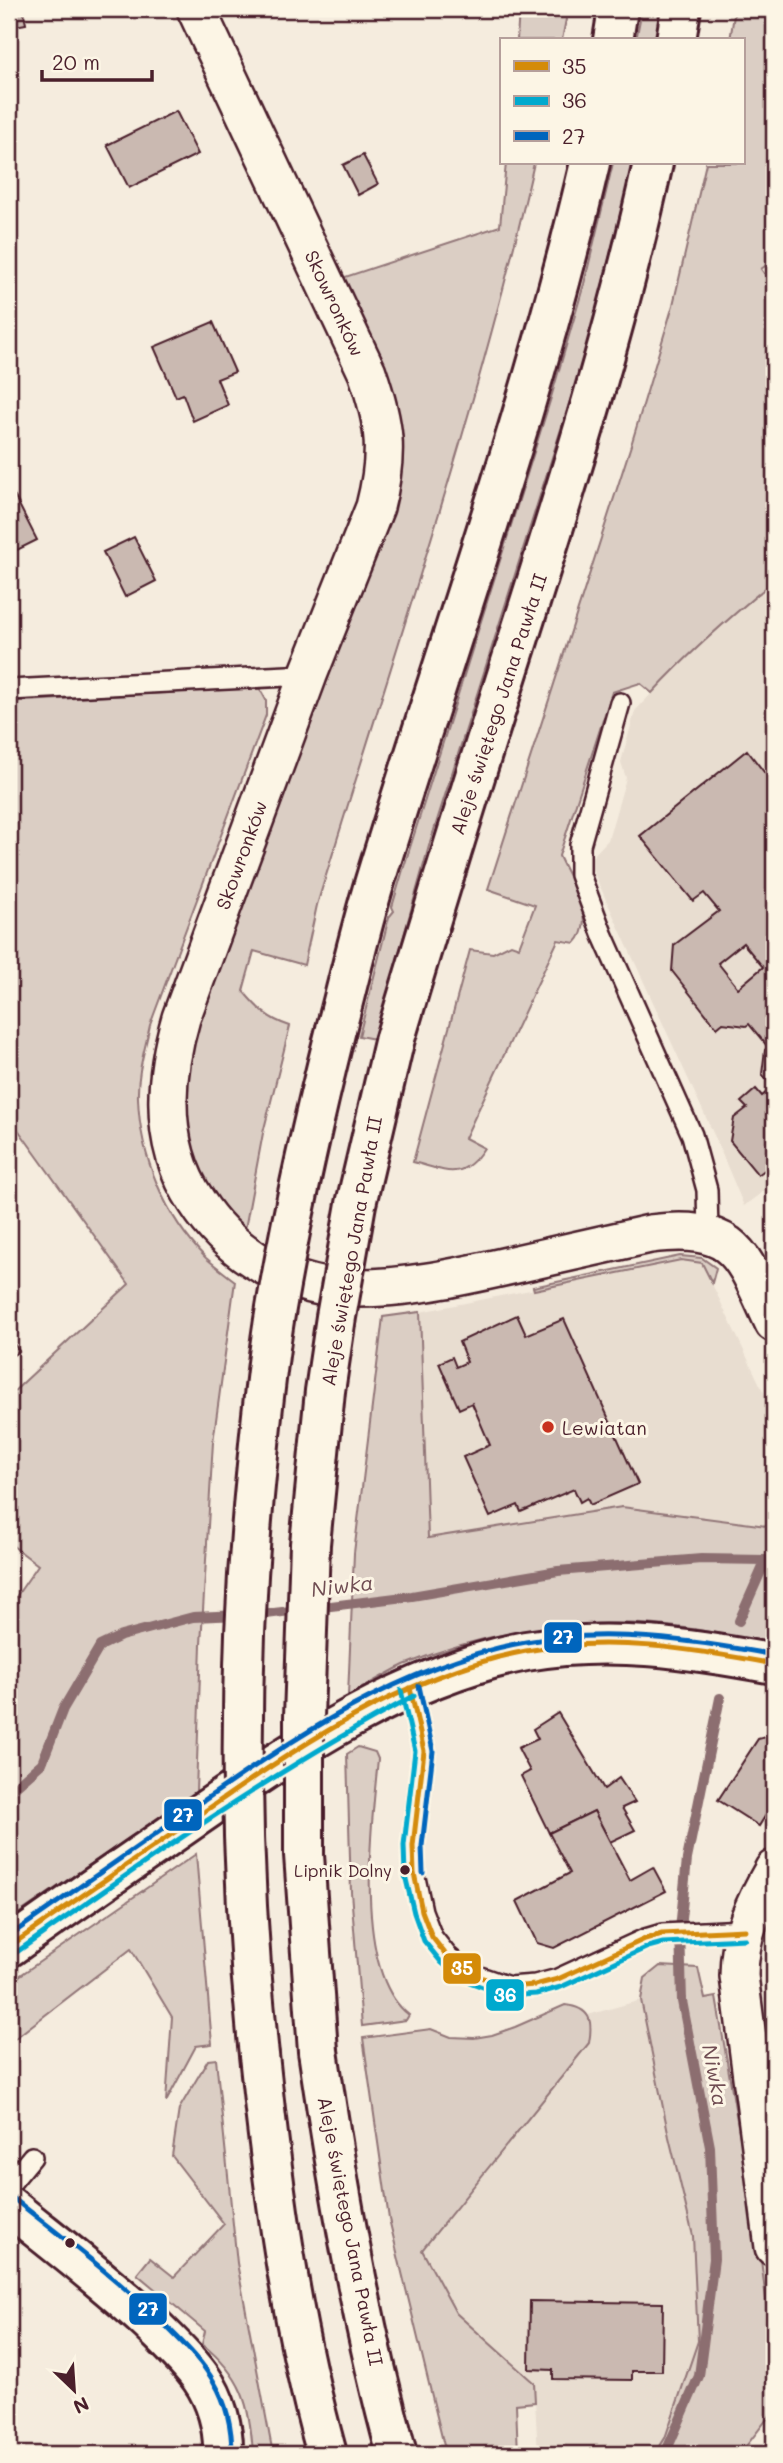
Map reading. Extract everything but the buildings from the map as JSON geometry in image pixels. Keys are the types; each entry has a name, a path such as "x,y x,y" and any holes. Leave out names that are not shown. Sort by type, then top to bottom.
{"main road":[{"path":"613,38 618,9"},
{"path":"676,38 681,9"},
{"path":"327,2454 296,2314 274,2191 248,1957 241,1724 249,1544 266,1376 290,1234 336,1029 374,883 523,415 567,259 590,164"},
{"name":"Aleje świętego Jana Pawła II","path":"397,2454 360,2299 337,2179 318,2051 304,1855 304,1717 310,1544 325,1391 356,1204 394,1042 597,384 653,164"},
{"path":"9,1947 270,1766 360,1713 410,1688 492,1659 562,1647 646,1645 724,1654 774,1664"},
{"path":"9,2206 128,2302 171,2343 201,2378 215,2405 223,2447"}],"street":[{"name":"Skowronków","path":"197,9 367,372 384,429 382,472 375,507 308,676 181,1018 172,1050 166,1111 178,1164 188,1189 214,1226 249,1257 287,1277 332,1289 391,1288 455,1277 650,1234 679,1231 708,1234 721,1238 740,1254 774,1323"},
{"path":"774,1869 745,1930 739,1953 739,1976 774,2247"}],"lane":[{"path":"9,690 308,676"},
{"path":"620,703 580,845 580,875 603,936 692,1135 708,1190 708,1234"},
{"path":"410,1688 424,1751 413,1846 414,1873 422,1911 432,1937 447,1956 466,1972 509,1987 535,1985 558,1979 645,1939 662,1934 745,1930"},
{"path":"9,2185 32,2157"}],"shaded area":[{"path":"519,9 568,9 562,38 517,38"},
{"path":"642,9 662,9 657,38 636,38"},
{"path":"735,9 774,9 774,260 761,269 774,287 774,581 711,635 652,693 640,683 612,692 559,856 580,900 584,923 581,934 575,943 558,940 465,1138 484,1148 476,1159 461,1170 435,1168 413,1162 470,950 493,953 511,944 519,947 535,905 488,889 632,442 673,305 706,164 744,164 744,38 730,38"},
{"path":"506,164 534,164 487,350 317,905 304,965 254,951 243,991 264,1013 290,1026 263,1133 245,1229 210,1189 196,1159 187,1125 183,1083 185,1067 195,1027 322,682 393,510 403,459 400,420 389,378 342,278 500,226"},
{"path":"613,164 633,164 587,347 429,846 375,1039 359,1036 402,873 584,284"},
{"path":"774,581 774,1183 744,1206 592,869 591,858 608,840 626,778 621,762 635,711 686,657"},
{"path":"236,686 260,689 266,700 266,715 150,1025 138,1089 144,1142 157,1185 167,1205 191,1242 235,1281 213,1442 201,1644 196,1792 9,1920 9,1607 38,1565 9,1543 9,1396 129,1284 9,1117 9,702 196,691"},
{"path":"680,1256 702,1258 716,1268 712,1283 702,1263 681,1260 534,1290 533,1287"},
{"path":"681,1260 702,1263 774,1414 774,1527 622,1507 428,1538 420,1312"},
{"path":"420,1312 428,1538 622,1507 774,1527 774,1644 650,1624 614,1623 542,1628 472,1642 437,1653 404,1665 348,1696 354,1553 383,1317"},
{"path":"358,1747 375,1752 378,1759 372,1820 370,1894 379,1965 391,1994 409,2015 406,2020 362,2026 351,1892 347,1754"},
{"path":"196,1854 212,2044 196,2046 166,2102 172,2017 131,1949 9,2043 9,1983"},
{"path":"660,1966 698,1968 705,1999 716,1997 761,2260 774,2362 774,2410 740,2454 655,2454 665,2438 698,2341 693,2236 669,2137 641,2000 645,1978"},
{"path":"641,2000 669,2137 693,2236 698,2341 665,2438 655,2454 538,2454 534,2383 456,2313 422,2250 589,2043 592,2026 588,2015"},
{"path":"565,2005 580,2009 588,2017 591,2028 589,2043 422,2250 456,2313 534,2383 535,2402 516,2404 518,2454 446,2454 389,2219 363,2038 431,2029 451,2037 474,2038 515,2027"},
{"path":"216,2059 237,2263 273,2454 253,2454 249,2420 241,2392 226,2368 202,2344 205,2331 137,2274 150,2258 174,2277 224,2224 172,2156 179,2109 208,2060"}],"waterway":[{"name":"Niwka","path":"9,1792 42,1763 63,1709 100,1646 121,1636 193,1617 266,1614 412,1596 558,1571 701,1559 766,1560"},
{"name":"Niwka","path":"739,1621 766,1560 774,1562"},
{"name":"Niwka","path":"665,2454 699,2376 714,2259 710,2147 682,2001 680,1929 687,1859 720,1698"}],"transit line":[{"name":"27","path":"9,1936 304,1734 389,1687 433,1668 526,1642 588,1636 682,1641 774,1655"},
{"name":"35","path":"9,1947 307,1743 391,1697 435,1678 480,1662 526,1651 588,1644 682,1649 774,1664"},
{"name":"27","path":"419,1686 433,1751 422,1846 423,1873"},
{"name":"35","path":"410,1688 424,1751 413,1846 414,1873 422,1911 432,1937 447,1956 466,1972 509,1987 535,1985 558,1979 645,1939 662,1934 745,1930"},
{"name":"36","path":"401,1690 415,1751 404,1845 405,1875 424,1941 441,1962 461,1979 507,1996 536,1994 561,1987 648,1947 663,1943 745,1939"},
{"name":"36","path":"14,1954 260,1786 414,1696"},
{"name":"27","path":"14,2199 130,2293 198,2360 222,2399 230,2426 232,2454"}],"place":[{"name":"Lewiatan","path":"548,1427"},
{"name":"Lipnik Dolny","path":"405,1870"}]}
